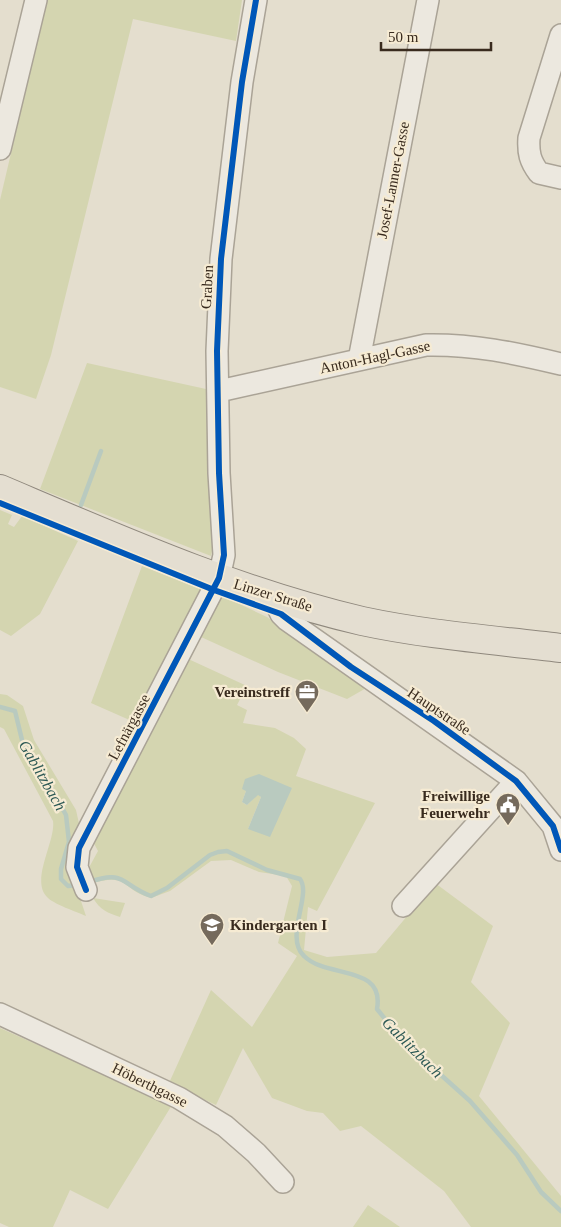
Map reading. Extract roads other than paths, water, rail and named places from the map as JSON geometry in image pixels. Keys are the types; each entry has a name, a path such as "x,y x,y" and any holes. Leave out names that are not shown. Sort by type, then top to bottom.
{"main road":[{"name":"Linzer Straße","path":"0,489 220,578 273,597 393,627 561,648"}],"street":[{"path":"0,149 36,0"},
{"name":"Graben","path":"220,578 224,555 219,473 217,352 221,259 242,82 256,0"},
{"name":"Josef-Lanner-Gasse","path":"359,360 428,0"},
{"path":"561,35 529,138 528,150 532,163 539,173 561,178"},
{"name":"Anton-Hagl-Gasse","path":"219,390 426,345 456,344 494,348 561,364"},
{"name":"Lefnärgasse","path":"83,883 77,867 79,848 220,578"},
{"name":"Hauptstraße","path":"273,597 280,614 286,620 516,780 553,826 561,850"},
{"path":"403,906 516,780"},
{"name":"Höberthgasse","path":"0,1014 179,1098 225,1126 256,1153 283,1182"}],"waterway":[{"path":"81,505 101,451"},
{"name":"Gablitzbach","path":"0,707 15,711 23,744 36,760 66,815 69,842 61,869 61,879 68,886 77,885"},
{"name":"Gablitzbach","path":"89,882 101,878 117,878 151,896 167,888 210,855 227,851 267,870 300,879 303,886 303,895 297,938 299,948 304,956 314,963 352,974 372,985 377,995 377,1009 402,1040 470,1101 517,1155 541,1192 561,1211"}],"place":[{"name":"Vereinstreff","path":"307,713"},
{"name":"Freiwillige Feuerwehr","path":"508,826"},
{"name":"Kindergarten I","path":"212,946"}]}
